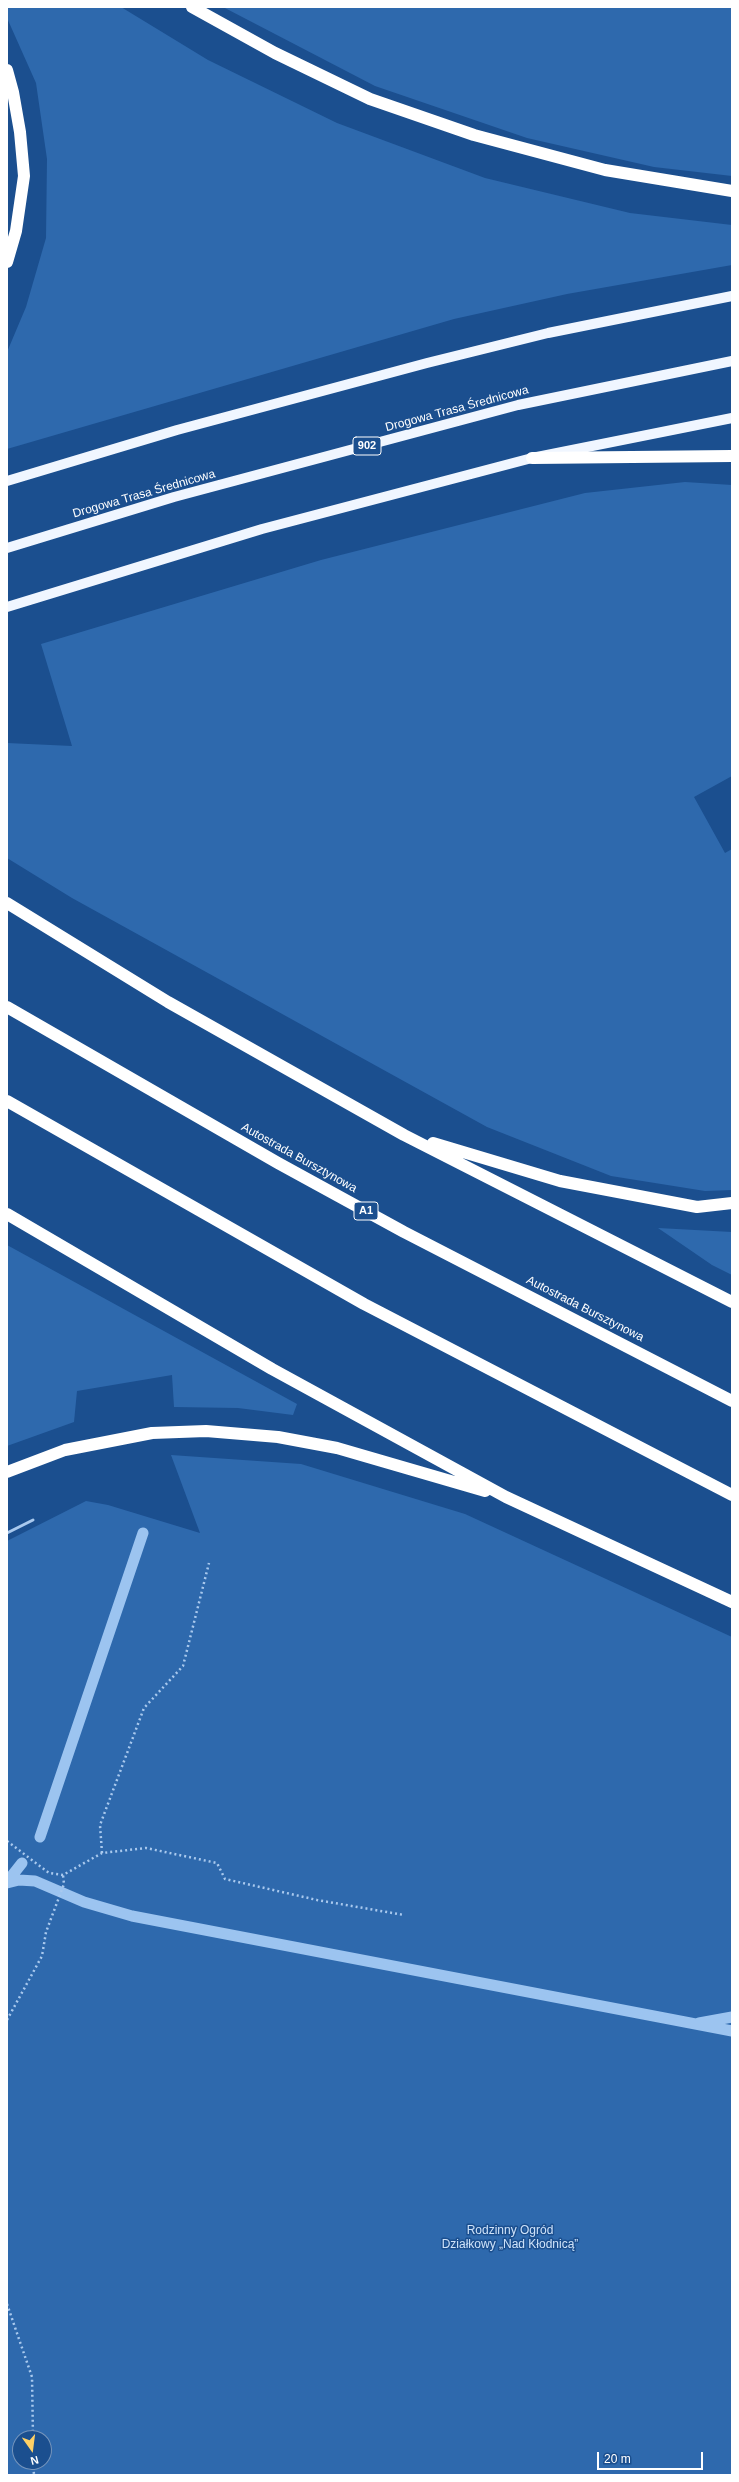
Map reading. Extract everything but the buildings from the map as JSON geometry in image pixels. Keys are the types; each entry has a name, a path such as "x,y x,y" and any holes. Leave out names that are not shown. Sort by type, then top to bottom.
{"highway":[{"path":"192,7 275,53 370,99 467,132 605,170 732,191"},
{"path":"7,70 19,125 24,176 16,231 7,262"},
{"path":"532,458 732,456"},
{"path":"7,903 168,1002 404,1135 732,1302"},
{"name":"Autostrada Bursztynowa","path":"7,1007 271,1159 404,1232 732,1401"},
{"path":"7,1101 364,1304 732,1495"},
{"path":"404,1135 560,1181 697,1207 732,1203"},
{"path":"7,1214 272,1369 506,1497 732,1602"},
{"path":"7,1472 72,1449 152,1433 206,1431 278,1437 337,1448 506,1497"}],"main road":[{"path":"7,481 177,430 427,363 548,333 732,296"},
{"name":"Drogowa Trasa Średnicowa","path":"7,548 174,497 518,405 732,361"},
{"path":"7,607 262,529 532,458 732,418"}],"lane":[{"path":"7,1533 34,1520"}],"path":[{"path":"102,1853 100,1825 144,1708 183,1666 209,1563"},
{"path":"7,1841 49,1873 63,1875 102,1853 146,1848 217,1863 225,1879 317,1900 404,1915"},
{"path":"7,2020 42,1956 46,1932 59,1902 64,1884 63,1875"},
{"path":"7,2304 32,2377 33,2430"}],"green space":[{"path":"7,7 121,7 208,60 337,123 485,178 630,213 732,225 732,265 567,294 454,319 7,449 7,352 26,307 46,238 47,159 36,83 7,18"},
{"path":"223,7 732,7 732,176 654,167 527,138 375,86"},
{"path":"685,482 732,485 732,776 694,797 725,853 732,849 732,1190 705,1191 611,1176 487,1127 72,898 7,858 7,743 72,746 41,644 321,560 585,493"},
{"path":"658,1228 732,1232 732,1275 712,1265"},
{"path":"7,1245 297,1404 293,1415 238,1408 174,1407 172,1375 77,1391 74,1422 7,1446"},
{"name":"Rodzinny Ogród Działkowy „Nad Kłodnicą”","path":"171,1455 301,1464 465,1514 732,1637 732,2475 7,2475 7,1541 86,1501 108,1505 200,1533"}],"waterway":[{"path":"40,1837 143,1533"},
{"path":"7,1882 22,1863"},
{"path":"7,1883 19,1880 35,1881 84,1902 132,1916 732,2031"},
{"path":"699,2023 732,2017"}]}
